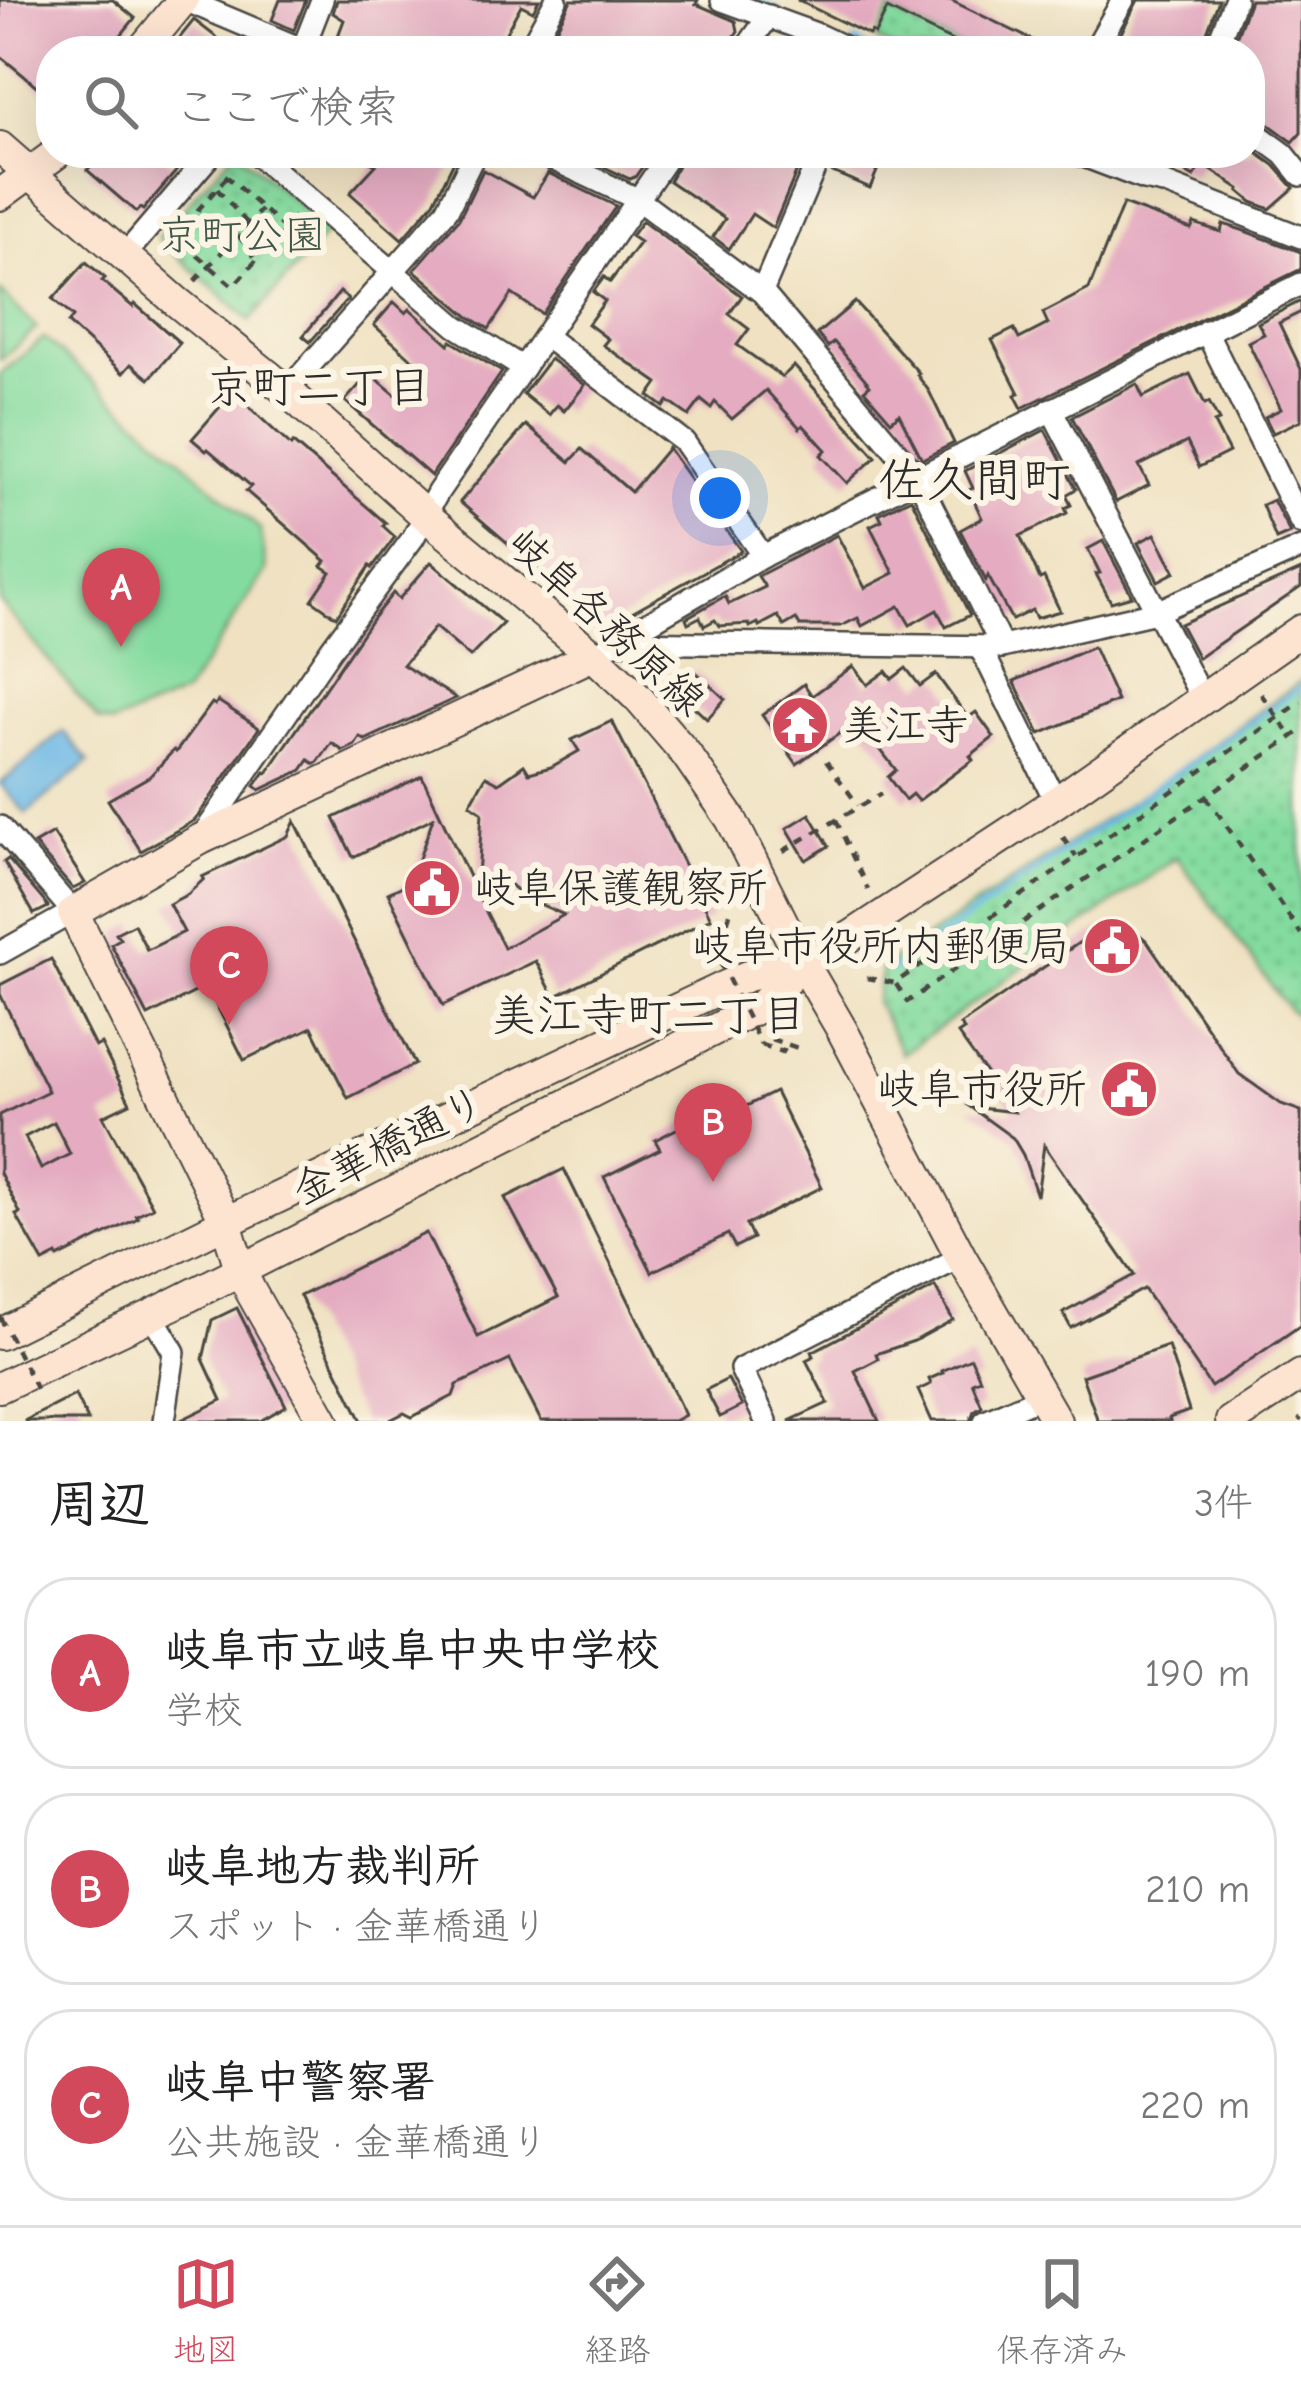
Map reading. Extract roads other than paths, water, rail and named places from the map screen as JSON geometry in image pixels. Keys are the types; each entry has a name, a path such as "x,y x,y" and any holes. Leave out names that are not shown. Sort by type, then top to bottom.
{"main road":[{"path":"154,36 184,0"},
{"name":"岐阜各務原線","path":"0,147 426,516 602,649 731,819 961,1257 1049,1408"},
{"path":"0,195 38,168"},
{"name":"金華橋通り","path":"0,1334 747,976 803,963 1056,802 1301,630"},
{"path":"320,1420 240,1269 226,1222 73,912 201,839 602,649"},
{"name":"金華橋通り","path":"0,1387 152,1315 761,1006 803,963"},
{"path":"1231,1421 1299,1382"}],"street":[{"path":"184,0 269,36"},
{"path":"309,36 322,0"},
{"path":"536,36 556,0"},
{"path":"722,0 816,36"},
{"path":"1108,36 1123,0"},
{"path":"1221,36 1235,0"},
{"path":"755,36 769,16"},
{"path":"1265,141 1301,175"},
{"path":"125,255 199,168"},
{"path":"273,168 456,326 523,368"},
{"path":"287,391 447,210 468,168"},
{"path":"572,168 637,199 762,292 917,476 1056,802"},
{"path":"201,839 426,516 659,168"},
{"path":"762,292 815,168"},
{"path":"1115,168 1301,236"},
{"path":"1144,179 1149,168"},
{"path":"602,649 763,556 1301,284"},
{"path":"1206,332 1301,524"},
{"path":"545,336 684,442 763,556"},
{"path":"1051,409 1203,700"},
{"path":"602,649 992,648 1156,611 1301,548"},
{"path":"0,827 73,912 0,953"},
{"path":"766,1421 741,1369 961,1257"},
{"path":"152,1315 174,1352 164,1421"},
{"path":"985,1421 1049,1408"}],"water":[{"path":"63,731 89,762 26,814 0,784"}],"waterway":[{"path":"752,0 777,9"},
{"path":"892,970 1301,687"}],"place":[{"name":"岐阜市立岐阜中央中学校","path":"121,647"},
{"name":"美江寺","path":"800,725"},
{"name":"岐阜保護観察所","path":"432,888"},
{"name":"岐阜市役所内郵便局","path":"1112,946"},
{"name":"岐阜中警察署","path":"229,1025"},
{"name":"岐阜市役所","path":"1129,1089"},
{"name":"岐阜地方裁判所","path":"713,1182"}],"district":[{"name":"京町二丁目","path":"319,387"},
{"name":"佐久間町","path":"974,480"},
{"name":"美江寺町二丁目","path":"649,1015"}],"park label":[{"name":"京町公園","path":"242,235"}]}
